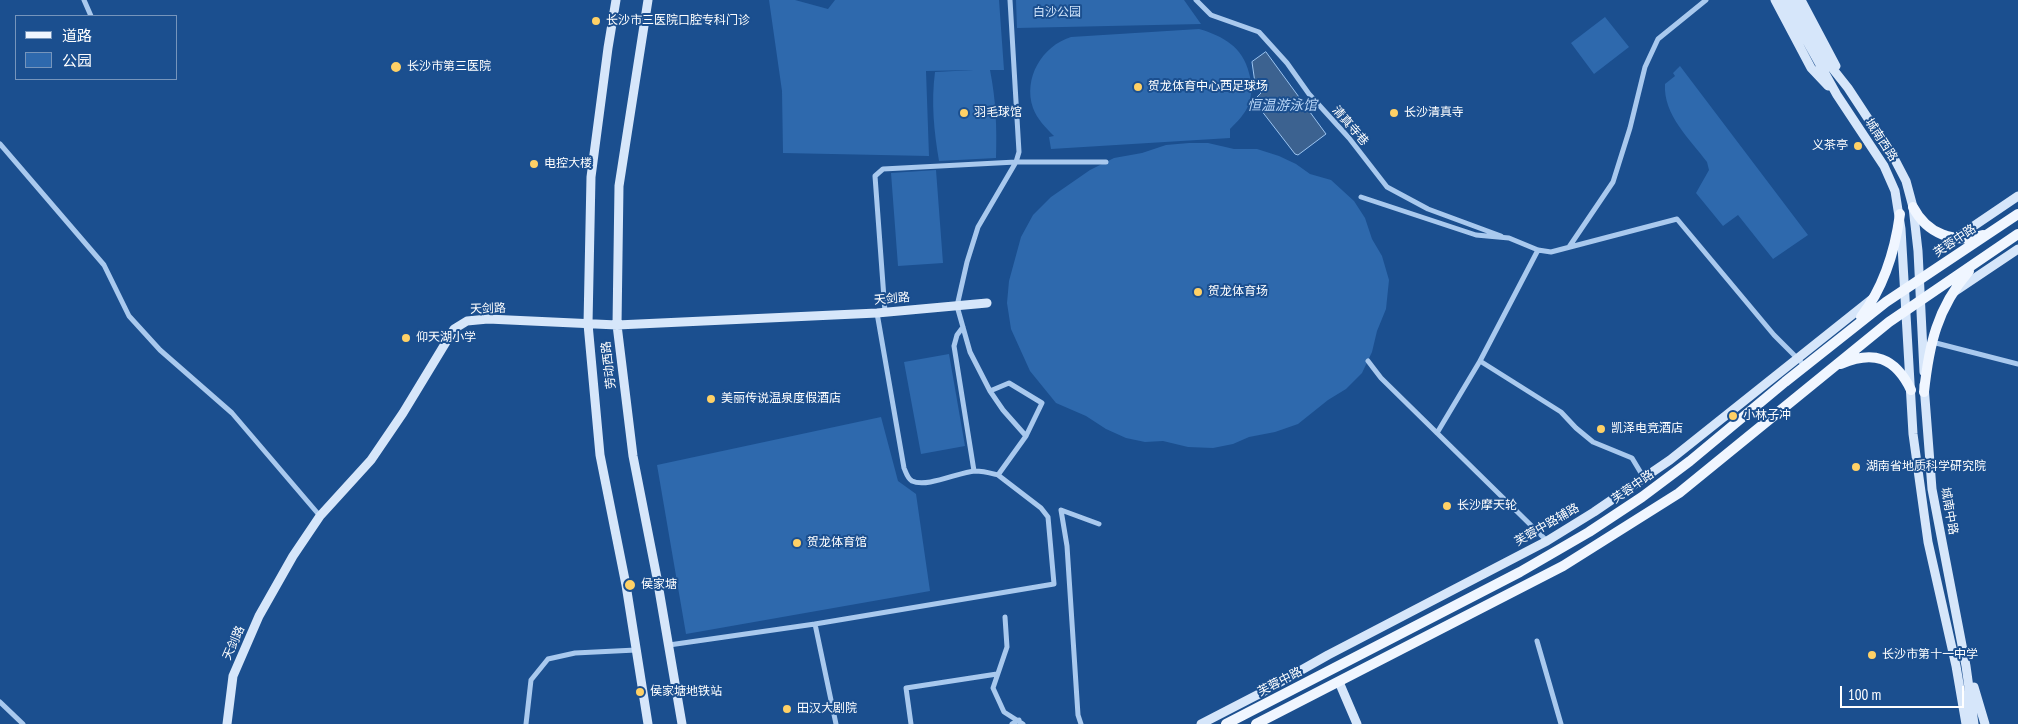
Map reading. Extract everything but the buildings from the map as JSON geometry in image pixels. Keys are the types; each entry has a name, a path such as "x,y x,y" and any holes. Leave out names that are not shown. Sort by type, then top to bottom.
{"main road":[{"name":"劳动西路","path":"616,0 591,177 588,324 600,455 648,724"},
{"name":"劳动西路","path":"648,0 619,186 617,325 633,456 682,724"},
{"path":"1775,0 1811,68 1836,95"},
{"name":"城南西路","path":"1784,0 1836,95 1884,166 1895,190 1900,214 1905,311"},
{"name":"城南西路","path":"1792,0 1825,59 1848,88 1894,158 1906,182 1913,207 1921,300"},
{"path":"1801,0 1848,88"},
{"path":"1956,238 2018,196"},
{"path":"1913,207 1918,217 1931,230 1939,234 1956,238 1978,237 1988,234"},
{"path":"1854,326 1874,297 1892,258 1900,214"},
{"name":"芙蓉中路","path":"1226,724 1520,572 1589,532 1642,497 1690,461 1802,362 1904,290 2018,214"},
{"path":"1256,724 1563,566 1679,493 1829,370 1905,311 2018,234"},
{"path":"1954,292 2018,249"},
{"path":"1924,392 1931,342 1937,325 1954,292 1976,263"},
{"name":"芙蓉中路辅路","path":"1200,724 1547,541 1644,478 1802,362 1874,297"},
{"name":"城南中路","path":"1921,300 1924,392 1932,489 1966,666 1974,724"},
{"name":"天剑路","path":"227,724 233,676 259,616 292,556 320,516 371,460 403,414 454,328 467,321 488,319 617,325 881,313 987,303"},
{"name":"城南中路","path":"1905,311 1914,434 1928,542 1956,666 1966,724"},
{"path":"1829,370 1851,360 1877,358 1896,367 1911,390"},
{"path":"1956,666 1962,724"},
{"path":"1966,666 1985,724"},
{"path":"1339,682 1357,724"}],"street":[{"path":"84,0 91,15"},
{"path":"1010,0 1019,152 1016,162 978,227 967,262 957,306 970,352 990,391 1003,410 1026,436"},
{"name":"清真寺巷","path":"1196,0 1212,15 1259,32 1287,63 1309,94 1349,138 1387,187 1428,209 1509,238"},
{"path":"1569,247 1613,182 1646,67 1658,39 1706,0"},
{"path":"0,144 104,265 130,316 160,350 232,413 320,516"},
{"path":"669,645 815,624 1054,584 1048,517 1040,508 998,475 974,471 913,482 908,477 904,468 881,313 876,176 883,169 931,165 1016,162 1106,162"},
{"path":"1361,197 1476,235 1509,238 1538,250 1551,252 1677,219 1774,335 1802,362"},
{"path":"1437,433 1480,361 1538,250"},
{"path":"963,327 957,335 954,346 974,471"},
{"path":"1931,342 2018,364"},
{"path":"1368,361 1381,378 1547,541"},
{"path":"1480,361 1561,412 1593,442 1632,458 1644,478"},
{"path":"990,391 1009,383 1042,403 1026,436 998,475"},
{"path":"1081,724 1078,715 1067,546 1061,510 1099,524"},
{"path":"1004,618 1007,647 993,688 1004,712 1021,722"},
{"path":"815,624 836,724"},
{"path":"1537,641 1562,724"},
{"path":"526,724 531,680 548,659 575,653 636,650"},
{"path":"911,724 906,688 997,674"},
{"path":"0,702 23,724"},
{"path":"1012,724 1021,722"}],"green space":[{"path":"769,0 795,0 828,9 835,0 999,0 1004,70 990,70 996,114 996,158 939,161 933,95 935,72 974,70 926,71 929,156 783,153 782,91"},
{"name":"白沙公园","path":"1016,0 1184,0 1201,24 1017,28"},
{"path":"1605,17 1629,47 1594,74 1571,43"},
{"path":"1199,29 1224,39 1237,49 1249,73 1251,96 1249,104 1238,121 1230,129 1230,138 1051,149 1049,137 1054,136 1045,127 1033,108 1031,86 1037,65 1051,48 1071,37"},
{"path":"1680,66 1808,235 1773,259 1738,215 1723,226 1696,193 1709,170 1707,162 1679,126 1668,106 1666,95 1665,84 1675,76 1673,73"},
{"name":"贺龙体育场","path":"1208,143 1234,149 1257,149 1296,164 1310,174 1331,180 1354,201 1365,218 1372,239 1382,256 1389,280 1386,309 1377,331 1372,352 1362,373 1346,389 1328,400 1298,424 1275,432 1249,437 1233,444 1213,448 1188,447 1163,441 1145,442 1126,438 1106,429 1086,416 1056,403 1030,371 1011,329 1007,303 1009,281 1021,237 1033,215 1051,197 1090,170 1114,158 1142,153 1166,145"},
{"path":"936,170 943,263 898,266 891,173"},
{"path":"949,354 965,446 921,454 904,362"},
{"name":"贺龙体育馆","path":"881,417 898,481 916,494 930,591 686,634 657,465"}],"water":[{"name":"恒温游泳馆","path":"1266,52 1326,134 1298,155 1295,154 1261,110 1256,98 1261,93 1255,83 1252,62"}],"place":[{"name":"长沙市三医院口腔专科门诊","path":"596,21"},
{"name":"长沙市第三医院","path":"396,67"},
{"name":"贺龙体育中心西足球场","path":"1138,87"},
{"name":"羽毛球馆","path":"964,113"},
{"name":"长沙清真寺","path":"1394,113"},
{"name":"义茶亭","path":"1858,146"},
{"name":"电控大楼","path":"534,164"},
{"name":"贺龙体育场","path":"1198,292"},
{"name":"仰天湖小学","path":"406,338"},
{"name":"美丽传说温泉度假酒店","path":"711,399"},
{"name":"小林子冲","path":"1733,416"},
{"name":"凯泽电竞酒店","path":"1601,429"},
{"name":"湖南省地质科学研究院","path":"1856,467"},
{"name":"长沙摩天轮","path":"1447,506"},
{"name":"贺龙体育馆","path":"797,543"},
{"name":"侯家塘","path":"630,585"},
{"name":"长沙市第十一中学","path":"1872,655"},
{"name":"侯家塘地铁站","path":"640,692"},
{"name":"田汉大剧院","path":"787,709"}]}
